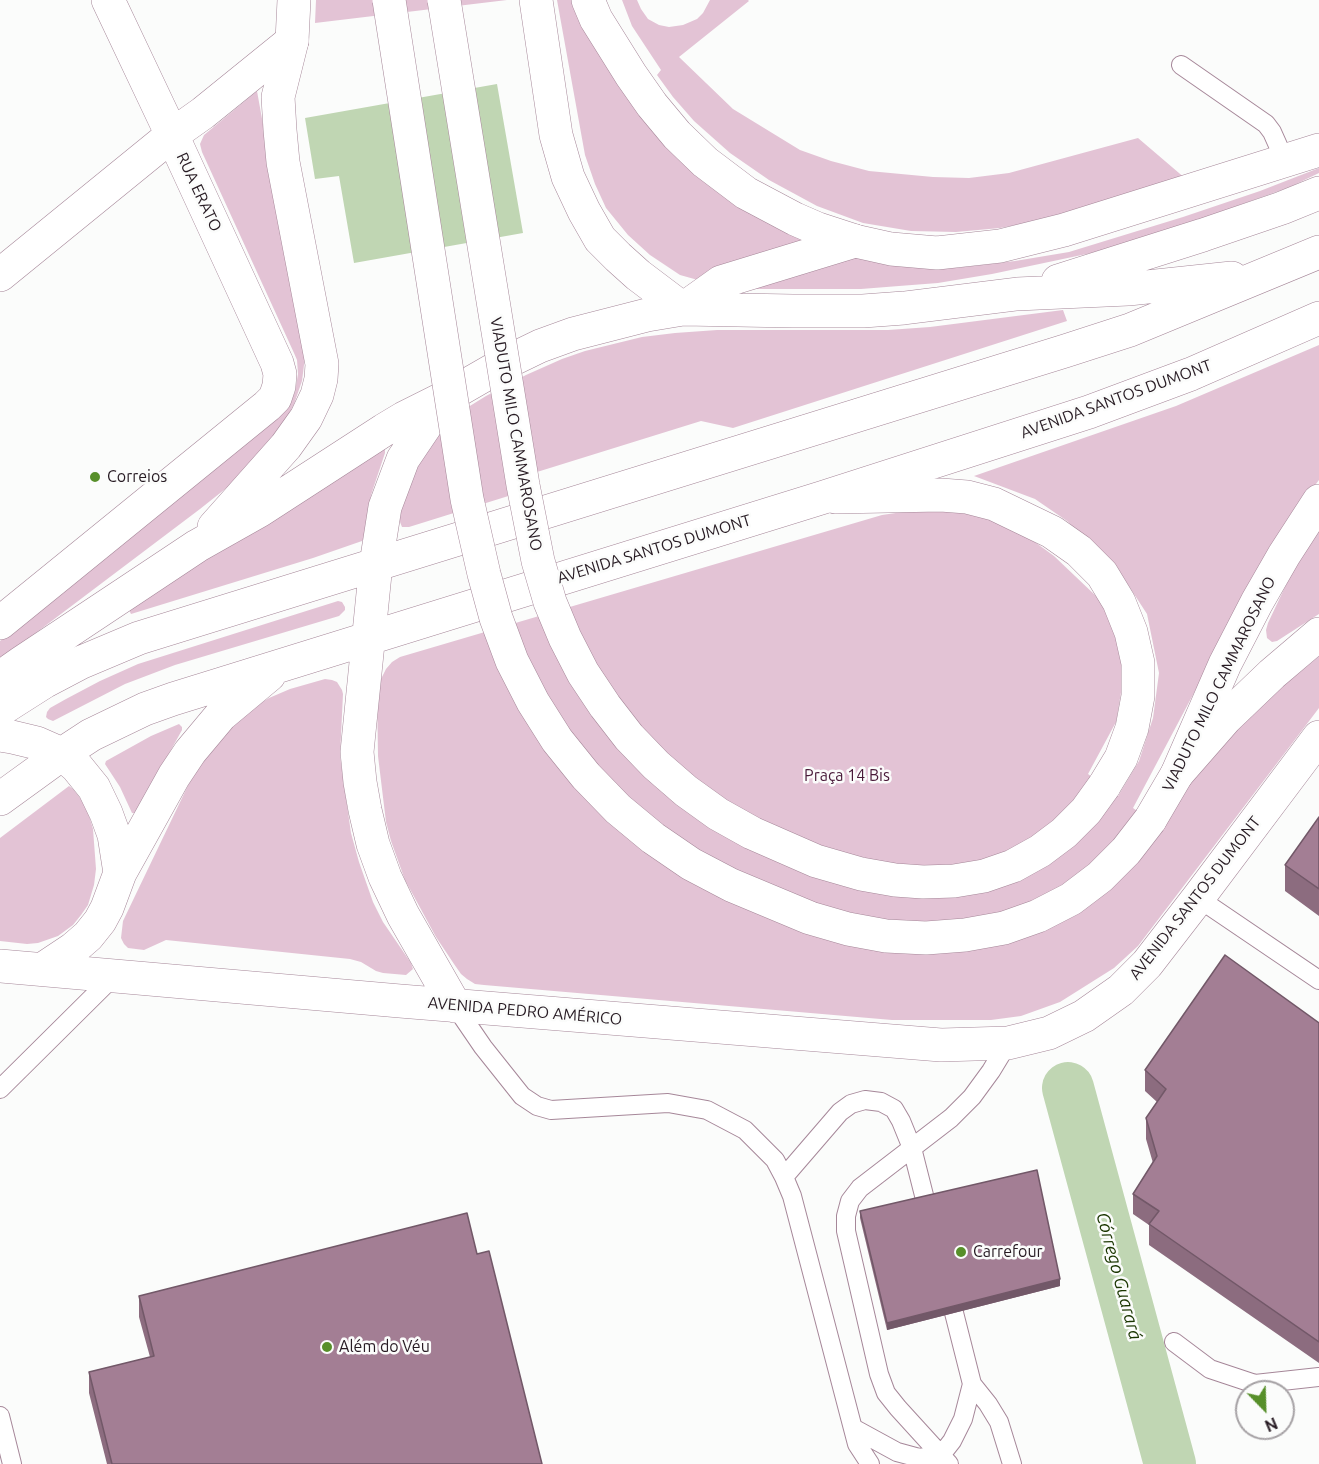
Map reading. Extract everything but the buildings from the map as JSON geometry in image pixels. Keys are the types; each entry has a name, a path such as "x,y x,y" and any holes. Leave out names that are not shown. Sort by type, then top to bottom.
{"main road":[{"name":"RUA ERATO","path":"0,622 267,406 275,398 279,386 280,374 277,363 108,0"},
{"path":"197,546 286,446 306,418 317,395 321,379 322,364 283,162 280,130 278,97 292,40 294,0"},
{"name":"VIADUTO MILO CAMMAROSANO","path":"389,0 467,499 496,618 512,661 557,740 586,776 618,808 653,838 691,864 731,885 810,918 848,929 886,936 926,938 965,935 1004,928 1038,916 1071,899 1100,877 1126,851 1150,820 1177,774 1225,664 1257,602 1319,501"},
{"name":"VIADUTO MILO CAMMAROSANO","path":"444,0 523,485 538,561 550,602 565,638 604,706 656,765 686,791 718,814 752,834 816,861 861,874 895,880 954,881 984,876 1013,866 1040,851 1064,833 1086,811 1121,758 1132,728 1138,696 1138,663 1131,632 1119,602 1102,574 1079,551 1052,532 994,504 967,497 941,495 821,498"},
{"path":"536,0 556,135 568,177 584,211 600,238 618,258 683,309"},
{"path":"588,0 596,19 630,75 677,135 705,162 746,193 795,219 855,241 891,249 937,253 1000,246 1064,230 1319,150"},
{"path":"0,275 292,40"},
{"path":"1017,294 1203,235 1319,193"},
{"path":"683,309 721,282 855,241"},
{"path":"0,710 44,682 82,662 139,638 1130,330 1319,252"},
{"path":"0,681 21,663 197,546 259,511 384,430 507,362 540,346 573,334 629,319 683,309 862,311 1017,294 1128,289 1267,275"},
{"name":"AVENIDA SANTOS DUMONT","path":"0,799 91,735 145,709 284,663 821,498 1089,412 1191,374 1319,318"},
{"path":"448,396 403,459 385,507 376,564 357,752 360,782 373,843 403,915 455,1006"},
{"path":"1177,774 1226,718 1272,674 1319,634"},
{"path":"43,969 72,949 94,929 107,908 120,873 174,776 203,735 221,715 284,663"},
{"path":"0,735 37,743 62,754 77,767 93,788 106,813 114,835 120,873"},
{"name":"AVENIDA SANTOS DUMONT","path":"1049,1033 1084,1016 1121,990 1147,964 1319,737"},
{"name":"AVENIDA PEDRO AMÉRICO","path":"0,966 941,1045 1008,1043 1049,1033"}],"lane":[{"path":"1181,65 1266,124 1285,161"},
{"path":"1198,898 1319,980"},
{"path":"0,1089 113,976"},
{"path":"455,1006 483,1047 522,1096 537,1106 551,1110 668,1103 707,1110 746,1130 775,1160 792,1196 855,1436 856,1464"},
{"path":"945,1459 886,1393 879,1374 846,1231 846,1216 850,1201 860,1188 951,1118 972,1097 1008,1043"},
{"path":"784,1177 840,1112 851,1104 865,1100 881,1102 894,1109 912,1148 935,1238"},
{"path":"944,1271 972,1384 999,1422 1012,1464"},
{"path":"1174,1342 1209,1370 1255,1384 1319,1377"},
{"path":"945,1459 963,1419 972,1384"},
{"path":"0,1416 12,1464"},
{"path":"855,1436 919,1458 945,1459"},
{"path":"855,1436 870,1464"}],"green space":[{"path":"316,0 507,0 315,23"},
{"path":"557,0 573,0 662,141 898,265 955,268 1069,252 1183,217 1319,168 1319,173 1290,187 1161,233 1096,252 992,274 938,283 861,289 730,289 680,275 650,255 628,235 606,208 585,155"},
{"path":"622,0 637,0 648,19 669,27 683,25 697,19 710,0 748,0 679,57 733,109 800,150 831,161 869,171 969,178 1009,173 1138,138 1186,179 1048,219 1000,228 956,232 911,231 863,223 817,206 769,180 730,153 694,121 657,75 661,70 632,26"},
{"path":"257,91 305,357 302,381 294,404 282,427 234,482 0,660 0,641 282,411 289,404 295,392 298,374 297,360 200,144 204,135"},
{"path":"1063,310 1067,321 733,428 701,421 537,472 518,493 409,527 402,527 400,522 399,517 409,484 426,446 465,409 526,375 585,351 642,337 675,333 717,330 888,330"},
{"name":"Praça 14 Bis","path":"1319,345 1319,480 1300,505 1232,621 1133,808 1150,820 1258,707 1319,655 1319,708 1138,946 1114,968 1060,1002 1021,1016 991,1020 892,1020 484,985 475,984 461,974 436,937 405,880 386,822 378,756 377,693 381,679 392,662 400,657 882,515 923,509 975,513 1017,529 1054,556 1096,596 1111,616 1124,675 1116,722 1088,774 1118,796 1139,761 1153,718 1159,673 1147,614 1121,574 1067,521 1035,499 974,476 1176,406"},
{"path":"383,446 385,453 371,495 365,536 362,541 131,614 129,610 131,606"},
{"path":"1319,515 1319,614 1272,642 1267,638 1268,623"},
{"path":"338,601 342,602 345,607 339,616 175,665 125,684 53,721 46,717 50,708 138,664"},
{"path":"325,679 337,682 343,694 340,756 351,833 359,862 373,902 383,922 413,969 406,975 383,973 350,959 166,940 144,950 128,948 121,938 123,921 194,773 211,750 254,707 290,689"},
{"path":"179,724 182,730 136,813 132,813 120,787 105,764 106,761 151,736"},
{"path":"69,786 84,803 93,829 96,869 88,905 73,925 58,936 27,944 0,941 0,838"}],"shaded area":[{"path":"497,84 523,233 354,263 339,176 315,179 305,118"}],"waterway":[{"name":"Córrego Guarará","path":"1068,1088 1170,1464"}],"place":[{"name":"Correios","path":"95,477"},
{"name":"Carrefour","path":"961,1252"},
{"name":"Além do Véu","path":"327,1347"}]}
